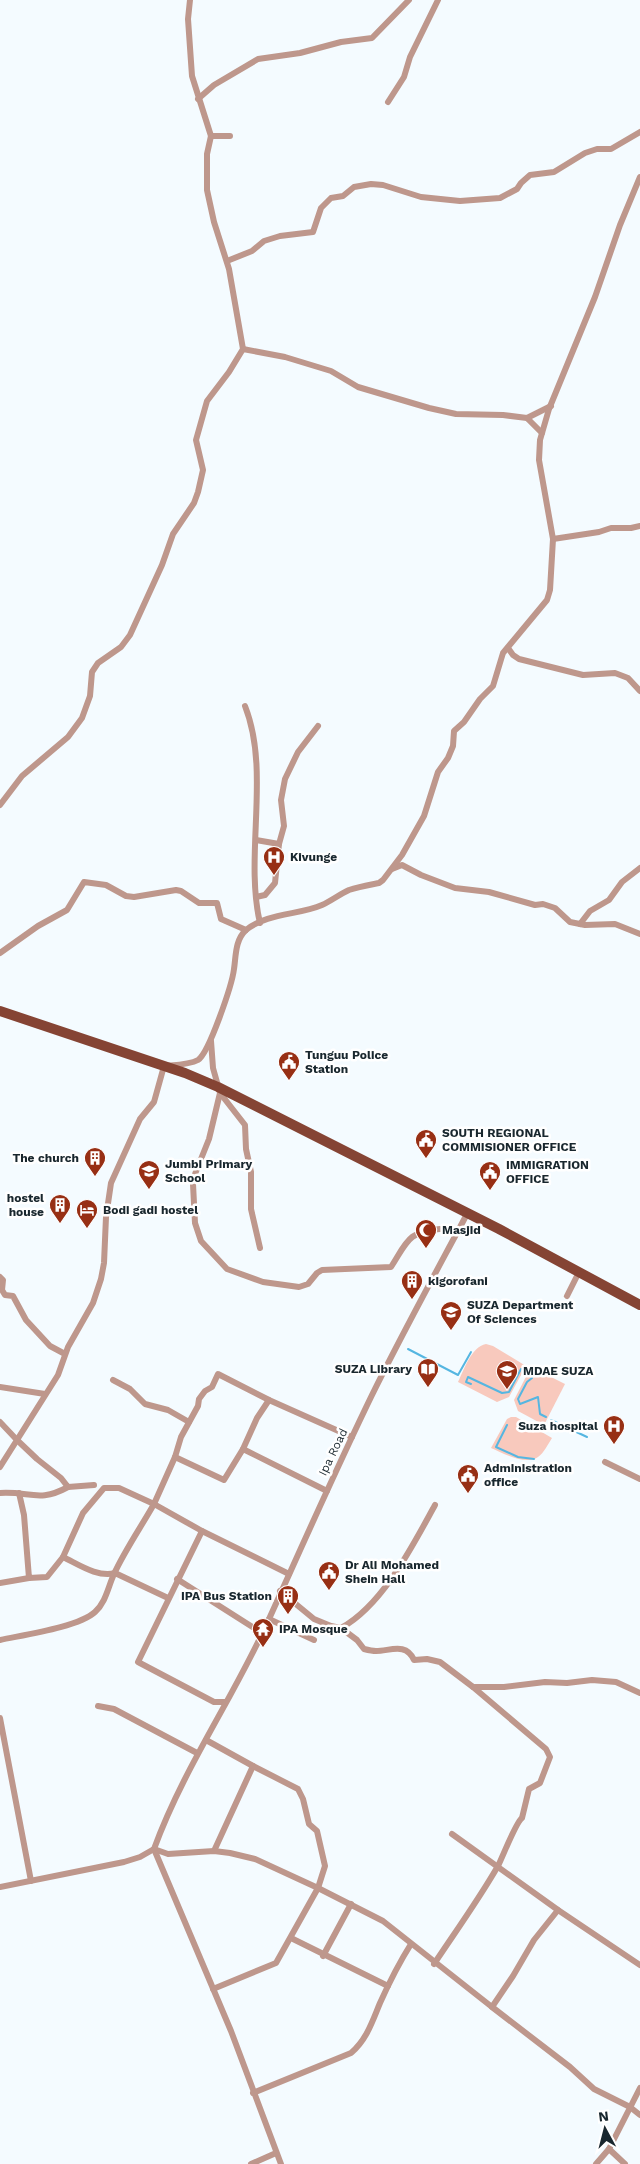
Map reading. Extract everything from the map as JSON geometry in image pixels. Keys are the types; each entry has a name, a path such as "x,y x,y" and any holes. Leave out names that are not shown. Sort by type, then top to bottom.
{"main road":[{"path":"0,1011 164,1066 219,1090 467,1214 640,1305"}],"street":[{"path":"0,805 22,776 68,737 82,718 90,696 92,672 98,663 122,647 130,635 162,565 173,534 194,503 198,492 203,470 196,440 207,401 229,372 243,349 226,261 207,190 207,154 211,136 192,76 188,19 190,0"},
{"path":"198,99 214,85 258,58 300,53 341,42 372,38 409,0"},
{"path":"388,102 404,77 410,58 438,0"},
{"path":"226,261 252,252 264,241 280,236 313,232 321,208 331,198 343,196 354,187 371,184 383,185 391,189 421,196 460,201 500,198 518,189 521,183 530,175 554,172 586,153 597,149 612,149 640,132"},
{"path":"211,136 230,136"},
{"path":"0,1468 58,1374 65,1354 93,1303 101,1279 111,1183 140,1119 154,1102 164,1066 198,1060 208,1047 212,1032 224,1009 234,973 239,940 246,930 260,923 321,905 349,890 379,883 402,855 424,816 438,772 453,746 454,731 464,722 480,698 493,686 501,660 508,648 547,600 552,574 553,539 539,460 542,433 595,297 620,225 640,177"},
{"path":"243,349 285,357 331,371 358,387 456,414 503,415 527,418 551,406"},
{"path":"527,418 542,433"},
{"path":"553,539 599,532 611,528 640,526"},
{"path":"508,648 519,659 583,675 615,672 628,678 640,691"},
{"path":"245,706 255,744 256,896 260,923"},
{"path":"256,896 265,895 275,883 279,844 284,826 281,800 285,778 298,752 318,726"},
{"path":"256,840 279,844"},
{"path":"387,873 402,865 454,888 468,891 483,891 534,905 543,904 552,907 563,915 566,920 580,924 615,924 640,934"},
{"path":"580,924 590,911 609,900 622,882 640,868"},
{"path":"0,953 38,926 67,910 84,882 106,885 126,896 134,897 176,890 181,891 199,903 217,903 220,919 246,930"},
{"path":"212,1032 213,1068 219,1090 245,1125 246,1149 251,1172 251,1209 260,1248"},
{"path":"219,1090 209,1139 193,1184 195,1223 201,1241 227,1269 263,1282 299,1286 308,1284 322,1270 390,1267 411,1238 421,1230 440,1228"},
{"name":"Ipa Road","path":"154,1849 167,1815 197,1753 206,1740 269,1619 280,1591 381,1377 467,1214"},
{"path":"567,1296 579,1272"},
{"path":"0,1277 3,1280 2,1290 5,1295 13,1296 26,1320 50,1346 65,1354"},
{"path":"0,1640 58,1627 95,1612 104,1600 114,1573 154,1504 176,1457 177,1447 202,1395 212,1387 218,1374 269,1400 352,1437"},
{"path":"113,1380 130,1388 145,1404 168,1410 189,1422"},
{"path":"0,1387 45,1394"},
{"path":"176,1457 224,1480 243,1449 257,1418 269,1400"},
{"path":"0,1422 37,1459 61,1478 68,1487"},
{"path":"243,1449 327,1491"},
{"path":"605,1462 640,1479"},
{"path":"0,1493 19,1492 44,1497 68,1487 94,1485"},
{"path":"0,1583 47,1577 63,1557 83,1512 104,1488 119,1488 154,1504 202,1531 289,1574"},
{"path":"19,1492 24,1515 29,1578"},
{"path":"341,1628 362,1612 382,1590 412,1547 435,1505"},
{"path":"202,1531 138,1662 149,1666 214,1702 226,1702"},
{"path":"63,1557 99,1574 107,1576 114,1573 168,1598"},
{"path":"177,1579 262,1633"},
{"path":"280,1591 314,1619 341,1628 357,1640 364,1649 377,1652 400,1648 407,1651 414,1660 427,1659 440,1662 473,1687 546,1749 550,1757 540,1784 529,1789 522,1818 518,1821 497,1866 434,1964"},
{"path":"269,1619 314,1640"},
{"path":"473,1687 504,1687 545,1682 567,1683 592,1680 616,1682 640,1693"},
{"path":"98,1706 114,1709 197,1753"},
{"path":"0,1718 31,1881"},
{"path":"206,1740 298,1789 304,1799 310,1824 317,1830 325,1866 318,1888 276,1964 213,1989"},
{"path":"214,1851 253,1766"},
{"path":"452,1834 558,1910 640,1965"},
{"path":"154,1849 213,1989 281,2164"},
{"path":"0,1887 124,1862 140,1857 154,1849 168,1854 214,1851 254,1859 318,1888 383,1921 434,1964 570,2067 594,2089 630,2107 640,2115"},
{"path":"323,1956 351,1904"},
{"path":"492,2007 534,1940 558,1910"},
{"path":"291,1938 323,1956 388,1986"},
{"path":"254,2093 351,2054 360,2045 371,2027 388,1986 411,1944"},
{"path":"596,2164 609,2150 640,2088"},
{"path":"609,2150 625,2164"},
{"path":"251,2164 276,2153"}],"shaded area":[{"path":"486,1344 493,1346 526,1366 509,1397 497,1402 458,1382 472,1354"},
{"path":"531,1367 565,1384 544,1425 518,1411 514,1400"},
{"path":"516,1417 552,1438 538,1457 527,1460 521,1459 491,1448 507,1419"}],"waterway":[{"path":"408,1349 458,1375 471,1352"},
{"path":"471,1384 466,1382 468,1377 502,1393 509,1392 521,1369"},
{"path":"532,1378 527,1382 518,1399 520,1404 538,1397 540,1414 546,1417"},
{"path":"551,1420 587,1437"},
{"path":"507,1425 496,1447 518,1457 534,1459"}],"place":[{"name":"Kivunge","path":"274,876"},
{"name":"Tunguu Police Station","path":"289,1081"},
{"name":"SOUTH REGIONAL COMMISIONER OFFICE","path":"426,1159"},
{"name":"The church","path":"95,1177"},
{"name":"Jumbi Primary School","path":"149,1190"},
{"name":"IMMIGRATION OFFICE","path":"490,1191"},
{"name":"hostel house","path":"60,1224"},
{"name":"Bodi gadi hostel","path":"87,1229"},
{"name":"Masjid","path":"426,1249"},
{"name":"kigorofani","path":"412,1300"},
{"name":"SUZA Department Of Sciences","path":"451,1331"},
{"name":"SUZA Library","path":"428,1388"},
{"name":"MDAE SUZA","path":"507,1390"},
{"name":"Suza hospital","path":"614,1445"},
{"name":"Administration office","path":"468,1494"},
{"name":"Dr Ali Mohamed Shein Hall","path":"329,1591"},
{"name":"IPA Bus Station","path":"288,1615"},
{"name":"IPA Mosque","path":"263,1648"}]}
